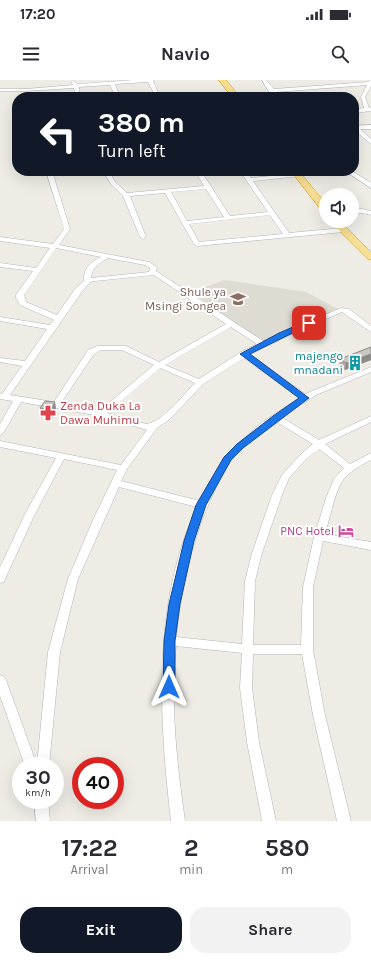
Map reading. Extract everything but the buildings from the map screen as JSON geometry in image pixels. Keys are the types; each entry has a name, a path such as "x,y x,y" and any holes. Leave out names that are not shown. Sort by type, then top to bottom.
{"highway":[{"path":"222,80 232,92"},
{"path":"299,176 319,201"},
{"path":"343,230 371,257"}],"street":[{"path":"72,80 76,85 77,92"},
{"path":"0,90 26,90 151,80 156,92"},
{"path":"264,80 271,90 370,82"},
{"path":"359,110 369,109 361,98 370,82"},
{"path":"112,83 116,92"},
{"path":"0,84 8,90"},
{"path":"359,128 371,127"},
{"path":"359,132 371,142"},
{"path":"48,176 67,229 20,295 20,298 23,303 59,319"},
{"path":"109,176 113,183 126,195 143,237"},
{"path":"201,176 228,218"},
{"path":"246,176 287,235"},
{"path":"249,180 276,176"},
{"path":"356,176 371,186"},
{"path":"126,195 208,187"},
{"path":"167,191 197,244 343,230"},
{"path":"359,211 371,214"},
{"path":"185,223 272,213"},
{"path":"0,240 54,246 151,264 154,267 152,272"},
{"path":"88,281 87,273 92,264 107,256"},
{"path":"0,266 38,270"},
{"path":"154,426 146,427 100,414 2,396 78,291 88,281 98,278 152,272 262,344"},
{"path":"43,757 54,652 72,579 123,468 154,426 167,417 200,382 244,354 282,335 341,310 346,311 371,330"},
{"path":"0,318 52,328"},
{"path":"100,414 159,365 231,324"},
{"path":"56,405 91,352 100,348 123,348 200,382"},
{"path":"244,354 305,398"},
{"path":"0,360 26,364"},
{"path":"178,821 169,718 170,641 180,576 189,541 201,505 227,459 240,446 305,398 371,369"},
{"path":"0,432 18,399"},
{"path":"276,418 319,444 350,468"},
{"path":"269,821 252,742 246,688 250,581 257,553 277,495 286,478 304,456 319,444 371,419"},
{"path":"0,444 123,468"},
{"path":"0,578 36,503 62,455"},
{"path":"344,821 319,714 307,650 308,588 319,537 331,498 339,479 350,468 371,456"},
{"path":"116,483 201,505"},
{"path":"319,537 371,546"},
{"path":"170,641 247,649 307,650"},
{"path":"0,680 28,757"},
{"path":"42,809 43,821"}],"shaded area":[{"path":"225,280 306,292 340,310 262,342 191,292"}],"place":[{"name":"Shule ya Msingi Songea","path":"238,299"},
{"name":"majengo mnadani","path":"355,363"},
{"name":"Zenda Duka La Dawa Muhimu","path":"48,413"},
{"name":"PNC Hotel","path":"346,531"}],"route":[{"path":"169,687 170,641 174,604 189,541 201,505 227,459 240,446 305,398 244,354 309,323"}]}
